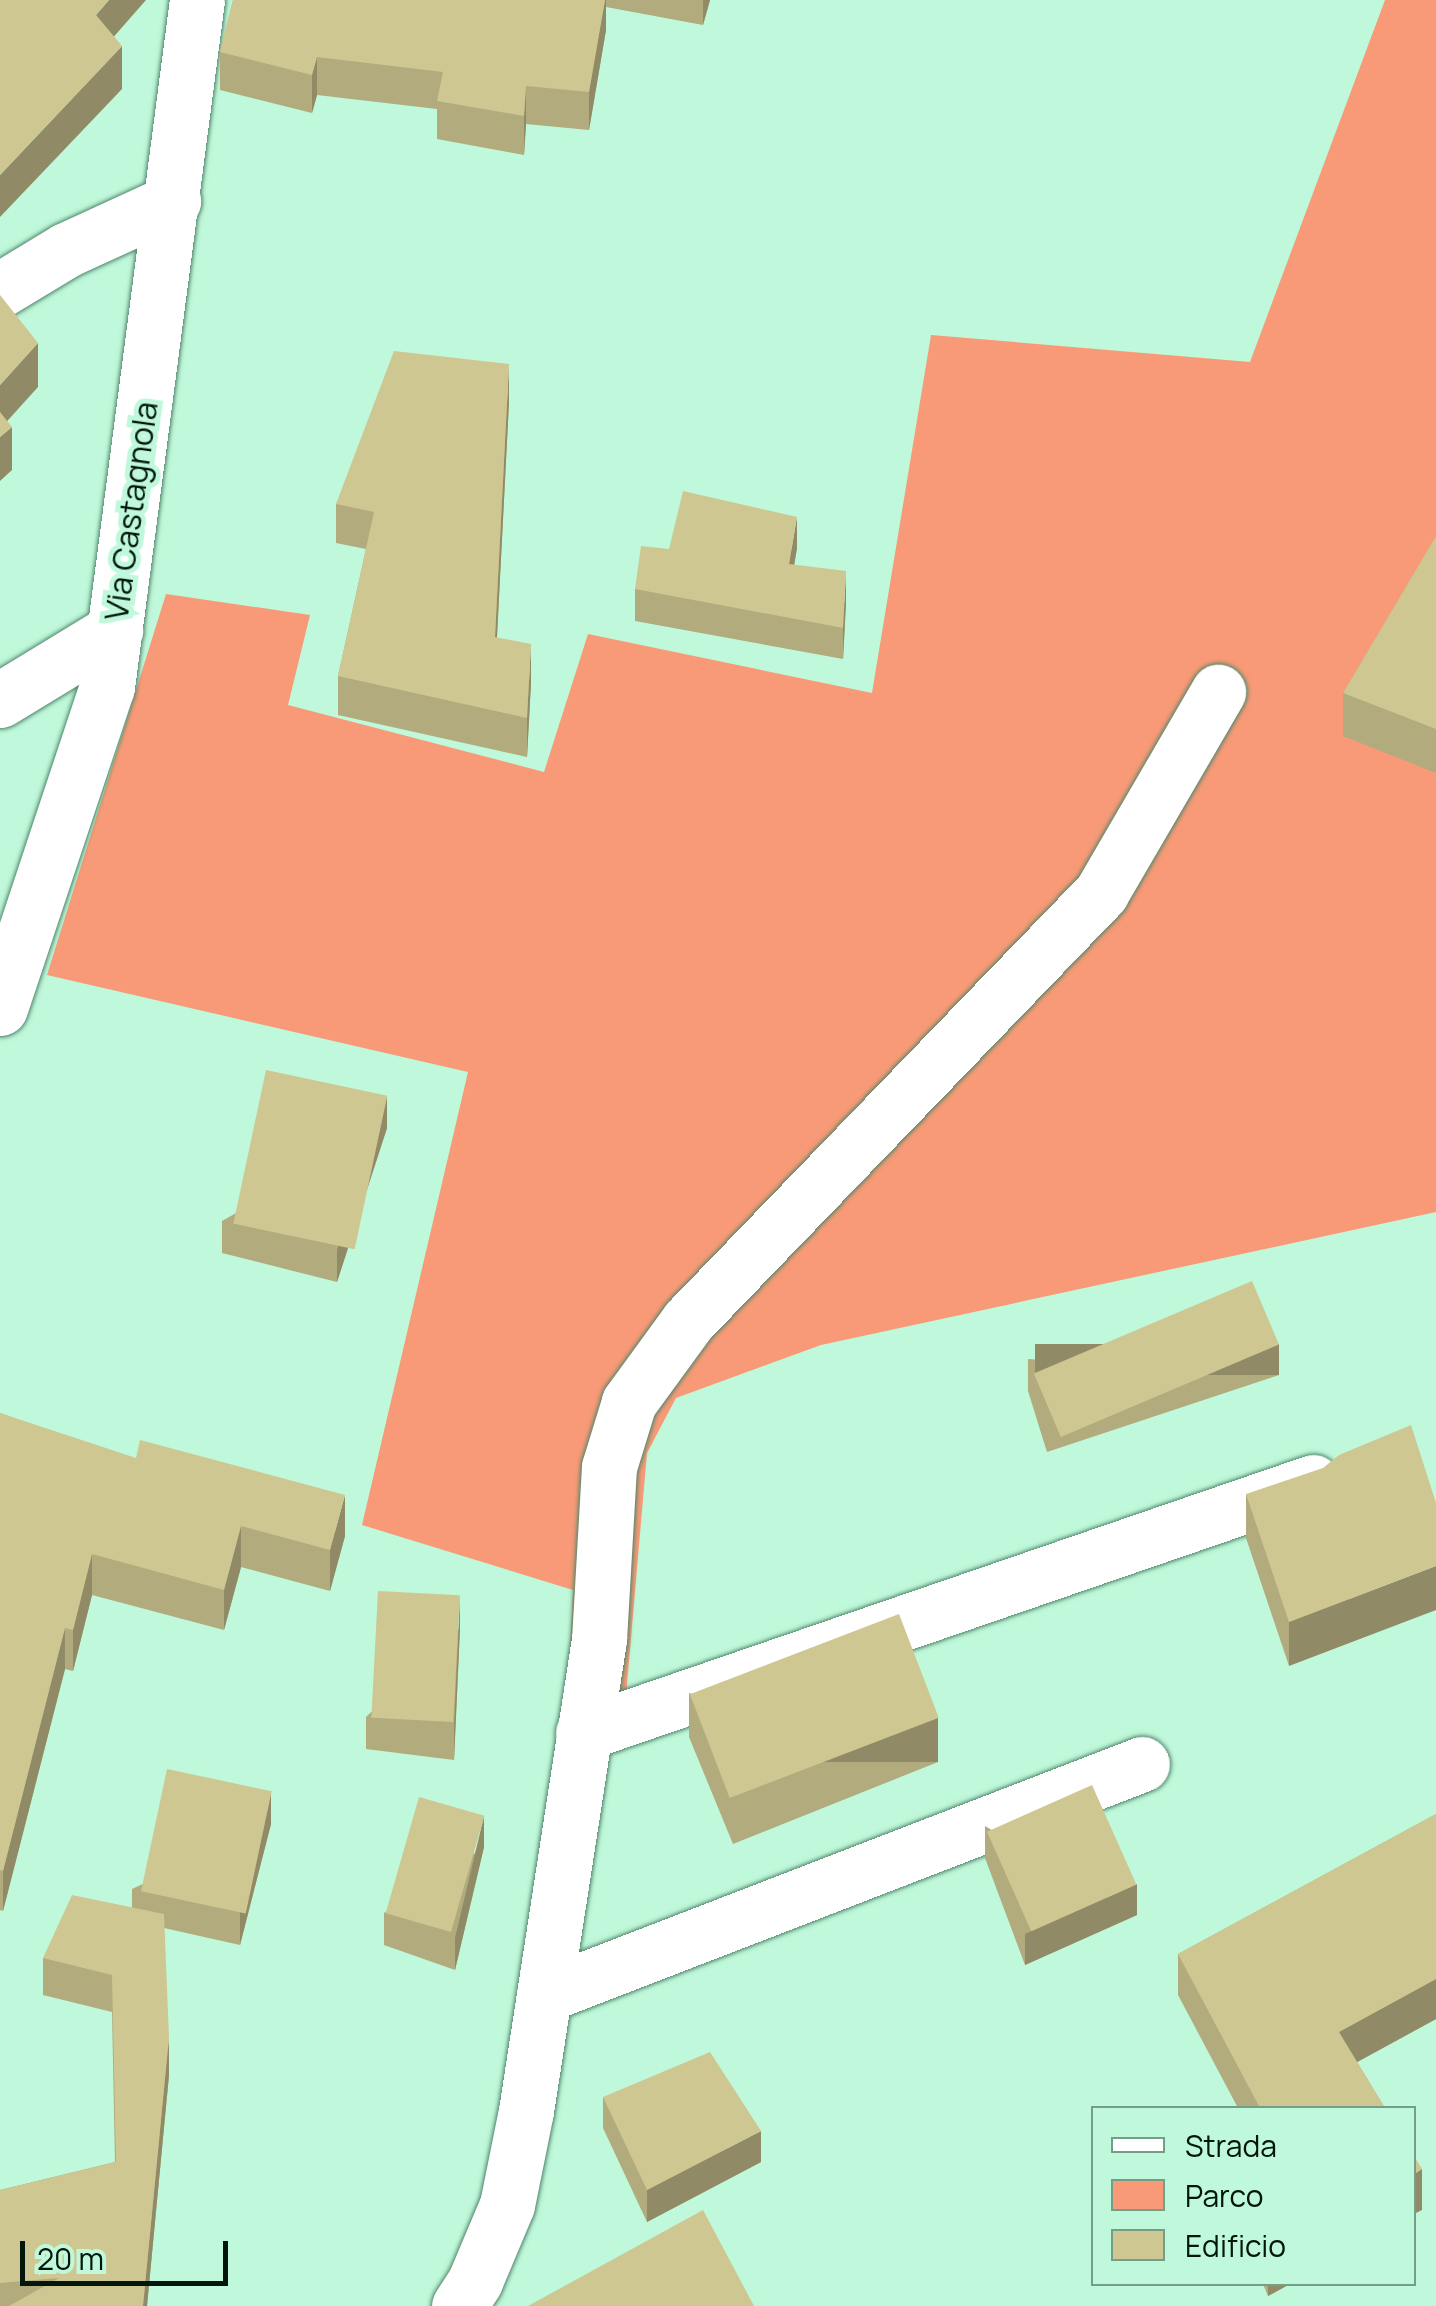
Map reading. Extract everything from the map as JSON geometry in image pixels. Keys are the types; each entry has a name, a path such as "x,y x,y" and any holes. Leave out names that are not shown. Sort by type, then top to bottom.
{"street":[{"name":"Via Castagnola","path":"0,1008 106,688 197,0"},
{"path":"0,290 66,250 173,201"},
{"path":"0,700 115,630"},
{"path":"459,2306 475,2281 507,2205 544,1995 598,1640 609,1467 629,1402 688,1322 1101,894 1218,692"},
{"path":"583,1733 1313,1482"},
{"path":"544,1995 1142,1764"}],"green space":[{"path":"1385,0 1436,0 1436,1212 821,1345 676,1398 647,1453 626,1696 568,1686 573,1590 362,1525 468,1072 47,975 166,594 310,615 288,705 544,772 588,634 872,693 931,335 1250,362"}],"building":[{"path":"0,0 109,0 96,15 122,46 0,175"},
{"path":"233,0 605,0 589,92 526,86 524,116 437,101 443,72 317,57 312,75 220,52"},
{"path":"0,295 38,343 0,385"},
{"path":"394,351 509,364 495,637 531,644 527,718 338,676 374,512 336,504"},
{"path":"0,412 12,427 0,437"},
{"path":"683,491 797,517 789,564 846,571 843,628 635,589 641,546 669,549"},
{"path":"1436,536 1436,729 1343,693"},
{"path":"266,1070 387,1096 355,1249 233,1224"},
{"path":"1252,1281 1279,1345 1061,1437 1034,1374"},
{"path":"0,1413 136,1458 140,1440 345,1495 330,1550 241,1526 224,1590 92,1554 73,1630 65,1628 3,1871 0,1870"},
{"path":"1411,1425 1436,1503 1436,1566 1289,1622 1246,1494 1323,1468 1339,1455"},
{"path":"378,1591 460,1595 453,1722 371,1718"},
{"path":"899,1614 939,1718 730,1798 690,1694"},
{"path":"167,1769 272,1791 246,1914 141,1891"},
{"path":"1092,1785 1136,1885 1031,1931 987,1832"},
{"path":"419,1797 484,1816 451,1932 386,1913"},
{"path":"1436,1814 1436,1979 1339,2032 1384,2106 1259,2106 1178,1954"},
{"path":"72,1895 164,1914 169,2037 143,2306 9,2306 59,2278 0,2283 0,2190 116,2162 112,1975 43,1958"},
{"path":"710,2052 761,2131 647,2190 603,2097"},
{"path":"703,2210 754,2306 528,2306"}]}
